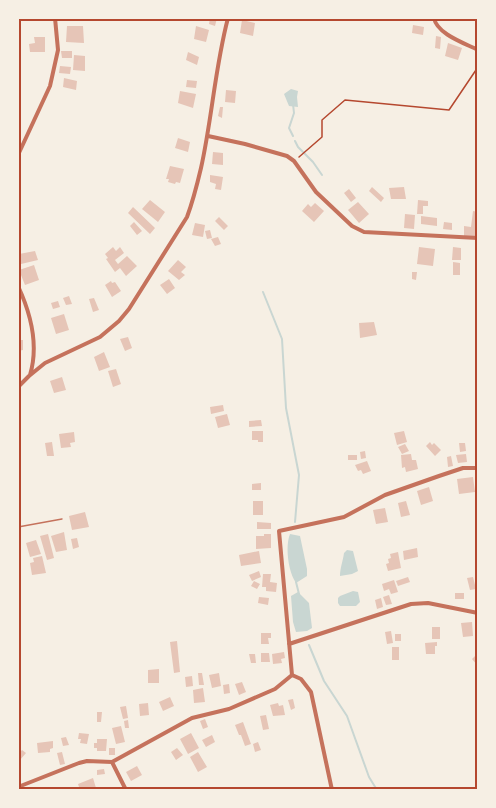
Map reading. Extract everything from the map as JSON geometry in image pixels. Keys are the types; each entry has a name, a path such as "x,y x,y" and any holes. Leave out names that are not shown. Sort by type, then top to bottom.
{"street":[{"path":"18,155 50,86 58,50 55,18"},
{"path":"18,387 45,363 100,337 119,321 129,309 187,217 193,202 208,136 228,18"},
{"path":"434,18 435,24 442,31 478,50"},
{"path":"208,136 287,156 294,161 316,192 352,226 364,232 478,238"},
{"path":"18,286 33,330 34,354 29,376"},
{"path":"292,675 279,531 344,517 385,495 463,468 478,468"},
{"path":"289,644 411,604 428,603 478,613"},
{"path":"18,787 79,763 112,762 192,718 229,710 275,689 292,675"},
{"path":"292,675 301,679 311,692 332,790"},
{"path":"112,762 126,790"}],"lane":[{"path":"18,527 62,519"}],"path":[{"path":"294,161 322,137 322,120 345,100 450,110 478,67"}],"shaded area":[{"path":"291,89 298,91 298,107 289,106 284,94"},
{"path":"290,534 300,536 307,569 307,576 296,583 288,559"},
{"path":"347,550 353,551 358,571 340,576 344,553"},
{"path":"353,591 358,592 360,602 356,606 340,606 338,598"},
{"path":"298,592 309,603 312,628 296,632 291,596"}],"building":[{"path":"210,18 217,18 215,26 209,24"},
{"path":"242,20 255,23 253,36 240,33"},
{"path":"413,25 424,27 423,35 412,33"},
{"path":"67,26 83,26 84,43 66,42"},
{"path":"196,26 209,30 206,42 194,39"},
{"path":"436,36 441,37 440,49 435,48"},
{"path":"34,37 45,37 45,52 30,52 29,44 35,43"},
{"path":"448,43 462,48 458,60 445,56"},
{"path":"61,51 72,51 72,58 62,58"},
{"path":"188,52 199,57 197,65 186,60"},
{"path":"74,55 85,56 85,71 73,70"},
{"path":"60,66 71,67 70,74 59,73"},
{"path":"64,78 77,81 76,90 63,87"},
{"path":"187,80 197,81 196,88 186,87"},
{"path":"226,90 236,91 235,103 225,102"},
{"path":"180,91 196,94 193,108 178,103"},
{"path":"220,107 223,107 222,118 218,116"},
{"path":"178,138 190,142 188,152 175,148"},
{"path":"213,152 223,153 223,165 212,164"},
{"path":"170,166 184,169 180,183 168,182 169,179 166,179"},
{"path":"210,175 223,177 221,190 215,189 216,184 210,182"},
{"path":"372,187 384,198 381,202 369,191"},
{"path":"404,187 406,199 391,199 389,188"},
{"path":"349,189 356,198 351,202 344,193"},
{"path":"150,200 165,212 158,222 142,209"},
{"path":"418,200 428,201 428,206 423,206 423,214 417,214"},
{"path":"358,202 369,214 359,223 348,210"},
{"path":"315,203 324,211 314,222 302,211 308,204 311,207"},
{"path":"133,207 155,228 150,234 128,213"},
{"path":"473,211 478,212 476,237 464,236 464,226 471,227"},
{"path":"405,214 415,215 414,229 404,228"},
{"path":"421,216 437,218 437,226 421,224"},
{"path":"219,217 228,226 224,230 215,221"},
{"path":"134,222 142,231 137,235 130,226"},
{"path":"444,222 452,223 452,230 443,229"},
{"path":"195,223 205,225 203,237 192,235"},
{"path":"210,230 212,238 207,239 205,231"},
{"path":"218,237 221,244 215,246 211,239"},
{"path":"113,247 116,251 120,247 124,253 115,260 118,264 127,256 137,266 126,276 120,268 115,272 106,259 108,258 105,254"},
{"path":"419,247 435,249 433,266 417,264"},
{"path":"453,247 461,248 461,260 452,260"},
{"path":"35,251 38,260 21,264 19,254"},
{"path":"178,260 186,267 181,272 185,275 179,280 168,271"},
{"path":"453,262 460,263 460,275 453,275"},
{"path":"34,265 39,280 25,285 19,270"},
{"path":"412,272 417,272 416,280 412,279"},
{"path":"169,279 175,288 167,294 160,285"},
{"path":"111,281 115,282 121,291 112,297 105,285"},
{"path":"69,296 72,304 66,305 63,298"},
{"path":"94,298 99,310 93,312 89,299"},
{"path":"58,301 60,307 53,309 51,303"},
{"path":"64,314 69,330 56,334 51,318"},
{"path":"374,322 377,335 360,338 359,323"},
{"path":"128,337 132,348 125,351 120,339"},
{"path":"18,340 23,340 23,350 18,351"},
{"path":"104,352 110,367 99,371 94,357"},
{"path":"116,369 121,384 113,387 108,371"},
{"path":"62,377 66,390 54,393 50,381"},
{"path":"223,405 224,411 211,414 210,407"},
{"path":"227,414 230,425 218,428 215,417"},
{"path":"261,420 262,426 249,427 249,421"},
{"path":"252,431 263,431 263,442 252,440"},
{"path":"404,431 407,442 397,445 394,433"},
{"path":"74,432 75,442 70,443 71,447 61,448 59,434"},
{"path":"475,438 478,438 478,450 475,450"},
{"path":"52,442 54,456 47,456 45,443"},
{"path":"430,442 441,450 435,456 426,446"},
{"path":"459,443 465,443 466,451 460,452"},
{"path":"405,444 409,451 402,454 398,447"},
{"path":"365,451 366,458 361,459 360,452"},
{"path":"411,454 412,460 416,460 418,469 406,472 405,467 402,468 401,455"},
{"path":"466,454 467,462 458,463 456,455"},
{"path":"348,455 357,455 357,460 348,460"},
{"path":"451,456 453,466 448,467 447,457"},
{"path":"367,461 371,471 363,474 355,465"},
{"path":"473,477 475,492 459,494 457,479"},
{"path":"261,483 261,490 252,490 252,484"},
{"path":"429,487 433,501 421,505 417,491"},
{"path":"253,501 263,501 263,515 253,515"},
{"path":"406,501 410,515 401,517 398,503"},
{"path":"385,508 388,522 376,524 373,510"},
{"path":"85,512 89,527 72,530 69,516"},
{"path":"257,522 271,523 271,529 257,529"},
{"path":"64,532 67,550 56,552 51,536"},
{"path":"48,534 54,558 47,560 40,536"},
{"path":"264,534 271,534 271,548 256,549 256,536 264,536"},
{"path":"77,538 79,547 73,549 71,539"},
{"path":"36,540 41,554 30,557 26,543"},
{"path":"417,548 418,557 404,560 403,551"},
{"path":"259,551 261,563 241,566 239,555"},
{"path":"398,552 401,568 388,571 386,564 391,558 390,554"},
{"path":"42,556 46,573 32,575 30,563 34,562 33,558"},
{"path":"259,571 261,577 252,581 249,575"},
{"path":"263,574 271,574 270,582 277,583 276,592 266,591 266,587 262,587"},
{"path":"408,577 410,582 398,586 396,581"},
{"path":"473,577 476,589 470,590 467,578"},
{"path":"394,580 398,592 391,594 389,589 384,591 382,584"},
{"path":"254,581 260,584 257,589 251,586"},
{"path":"455,593 464,593 464,599 455,599"},
{"path":"389,595 392,604 386,605 383,597"},
{"path":"259,597 269,598 268,605 258,603"},
{"path":"381,598 383,607 377,609 375,600"},
{"path":"472,622 473,636 463,637 461,623"},
{"path":"432,627 440,627 440,639 432,639"},
{"path":"391,631 393,643 387,644 385,632"},
{"path":"261,633 271,633 271,638 268,638 269,644 261,644"},
{"path":"395,634 401,634 401,641 395,641"},
{"path":"177,641 180,672 174,673 170,642"},
{"path":"437,642 435,654 426,654 425,643"},
{"path":"392,647 399,647 399,660 392,660"},
{"path":"284,652 285,658 281,659 282,663 273,664 272,654"},
{"path":"261,653 269,653 270,662 261,662"},
{"path":"478,653 478,666 472,659"},
{"path":"249,654 255,654 256,663 251,663"},
{"path":"159,669 159,683 148,683 148,670"},
{"path":"198,673 202,673 204,685 199,685"},
{"path":"219,673 221,686 212,688 209,675"},
{"path":"192,676 193,686 186,687 185,677"},
{"path":"242,682 246,692 239,695 235,684"},
{"path":"229,684 230,693 224,694 223,685"},
{"path":"203,688 205,702 194,703 193,690"},
{"path":"170,697 174,706 163,711 159,702"},
{"path":"293,699 295,708 291,710 288,700"},
{"path":"148,703 149,715 140,716 139,704"},
{"path":"278,703 279,706 283,705 285,715 273,716 270,705"},
{"path":"126,706 128,718 123,719 120,707"},
{"path":"97,712 102,712 101,722 97,722"},
{"path":"266,715 269,729 263,730 260,716"},
{"path":"205,719 208,727 203,729 200,721"},
{"path":"128,720 129,728 125,728 124,721"},
{"path":"243,722 251,744 245,746 235,725"},
{"path":"121,726 125,742 116,744 112,728"},
{"path":"79,733 89,734 87,744 80,743"},
{"path":"191,733 199,748 188,754 180,739"},
{"path":"212,735 215,742 206,747 202,740"},
{"path":"66,737 69,745 63,746 61,738"},
{"path":"97,739 107,739 106,751 97,751 97,748 94,748"},
{"path":"53,741 53,748 50,752 38,753 37,743"},
{"path":"258,742 261,750 255,752 253,744"},
{"path":"109,748 115,748 115,755 109,755"},
{"path":"177,748 183,755 176,760 171,752"},
{"path":"22,750 26,753 20,760 18,754"},
{"path":"62,752 65,764 60,765 57,753"},
{"path":"198,752 207,767 198,772 190,757"},
{"path":"137,766 142,775 131,781 126,772"},
{"path":"104,769 105,774 97,775 97,770"},
{"path":"93,778 96,788 80,790 78,784"}],"waterway":[{"path":"293,104 294,113 289,128 293,136"},
{"path":"295,141 322,175"},
{"path":"263,292 282,339 286,408 299,475 295,522"},
{"path":"296,582 299,594"},
{"path":"309,645 324,681 347,716 369,777 377,790"}]}
